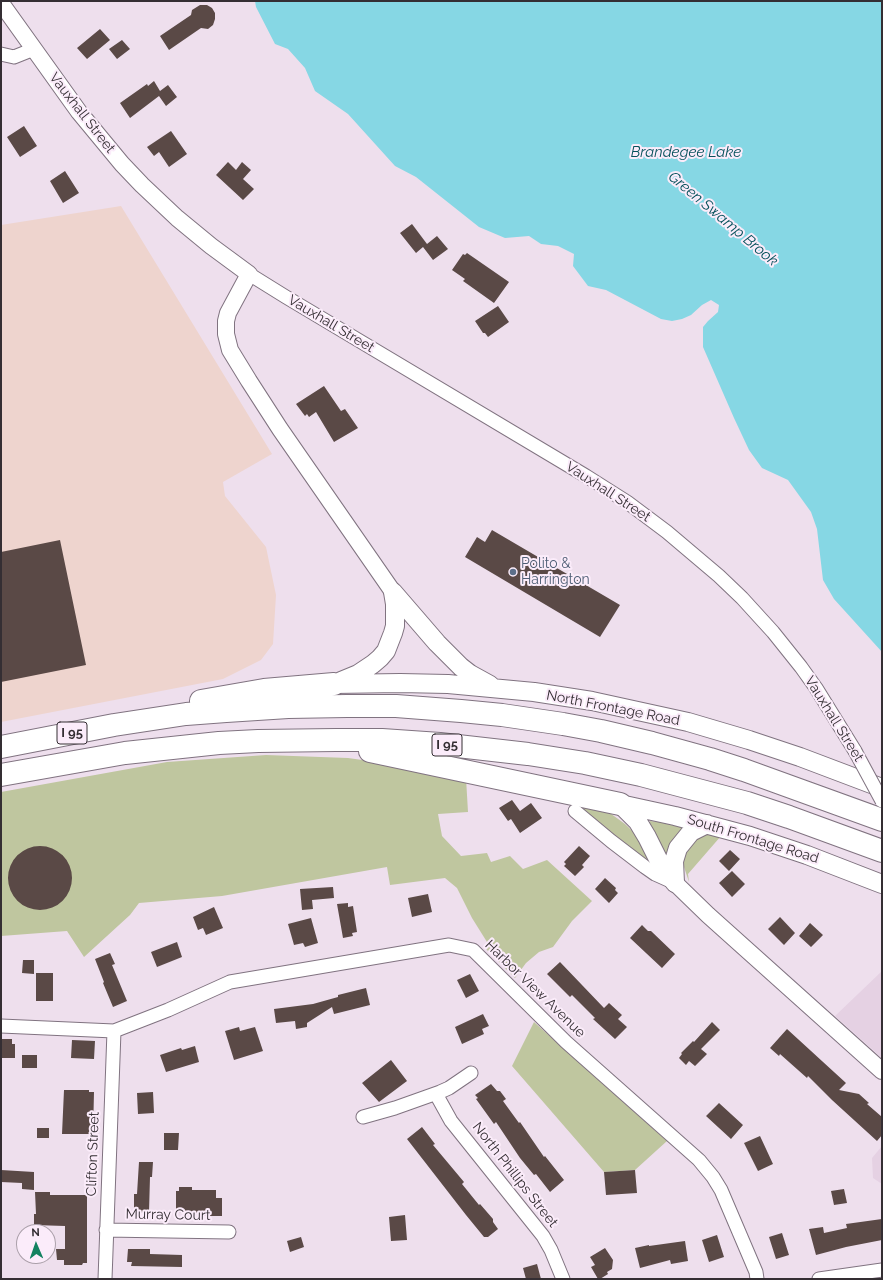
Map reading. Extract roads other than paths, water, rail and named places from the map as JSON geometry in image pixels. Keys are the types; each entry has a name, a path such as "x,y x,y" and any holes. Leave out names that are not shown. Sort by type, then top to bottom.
{"highway":[{"path":"143,720 183,705 223,696 278,688 334,684"},
{"name":"I 95","path":"1,747 143,720 186,714 261,708 364,706 461,711 542,720 619,734 697,755 786,784 882,820"},
{"path":"318,740 620,804"},
{"name":"I 95","path":"1,775 106,756 165,748 240,742 318,740 396,741 470,747 528,754 614,769 676,783 747,803 882,851"}],"main road":[{"path":"334,684 352,677 373,664 386,651 395,626 394,592"},
{"path":"394,592 437,643 462,667 479,679 497,688"},
{"name":"North Frontage Road","path":"334,684 417,683 497,688 592,701 688,722 749,740 787,752 882,788"},
{"path":"620,804 638,822 660,863 675,883"},
{"name":"South Frontage Road","path":"620,804 707,824 780,845 882,884"},
{"path":"675,883 674,861 678,848 691,832 707,824"}],"street":[{"name":"Vauxhall Street","path":"1,4 103,143 137,180 211,246 249,274 286,297 627,502 667,532 719,576 747,603 773,632 812,682 834,715 882,801"},
{"path":"1,54 14,57 34,50"},
{"path":"249,274 228,313 226,334 230,350 284,435 394,592"},
{"path":"574,811 645,867 655,874 675,883 708,915 882,1071"},
{"name":"Harbor View Avenue","path":"114,1031 168,1010 230,982 449,945 474,950 566,1042 699,1160 713,1177 721,1190 756,1272 757,1279"},
{"path":"1,1026 114,1031"},
{"name":"Clifton Street","path":"105,1279 114,1031"},
{"path":"363,1117 436,1094 449,1088 471,1073"},
{"name":"North Phillips Street","path":"436,1094 451,1121 543,1236 551,1250 562,1279"},
{"name":"Murray Court","path":"106,1230 229,1232"},
{"path":"819,1279 882,1270"}],"water":[{"name":"Brandegee Lake","path":"255,1 882,1 882,652 834,599 823,580 817,529 811,512 788,480 762,468 749,450 703,347 703,327 718,312 719,305 711,300 702,305 691,315 682,319 672,321 661,319 606,290 588,286 573,266 574,254 558,246 541,244 529,236 505,238 479,227 416,177 395,166 348,114 315,91 305,68 288,49 275,44 256,7"}],"place":[{"name":"Polito & Harrington","path":"513,572"}],"water label":[{"name":"Green Swamp Brook","path":"723,219"}]}
